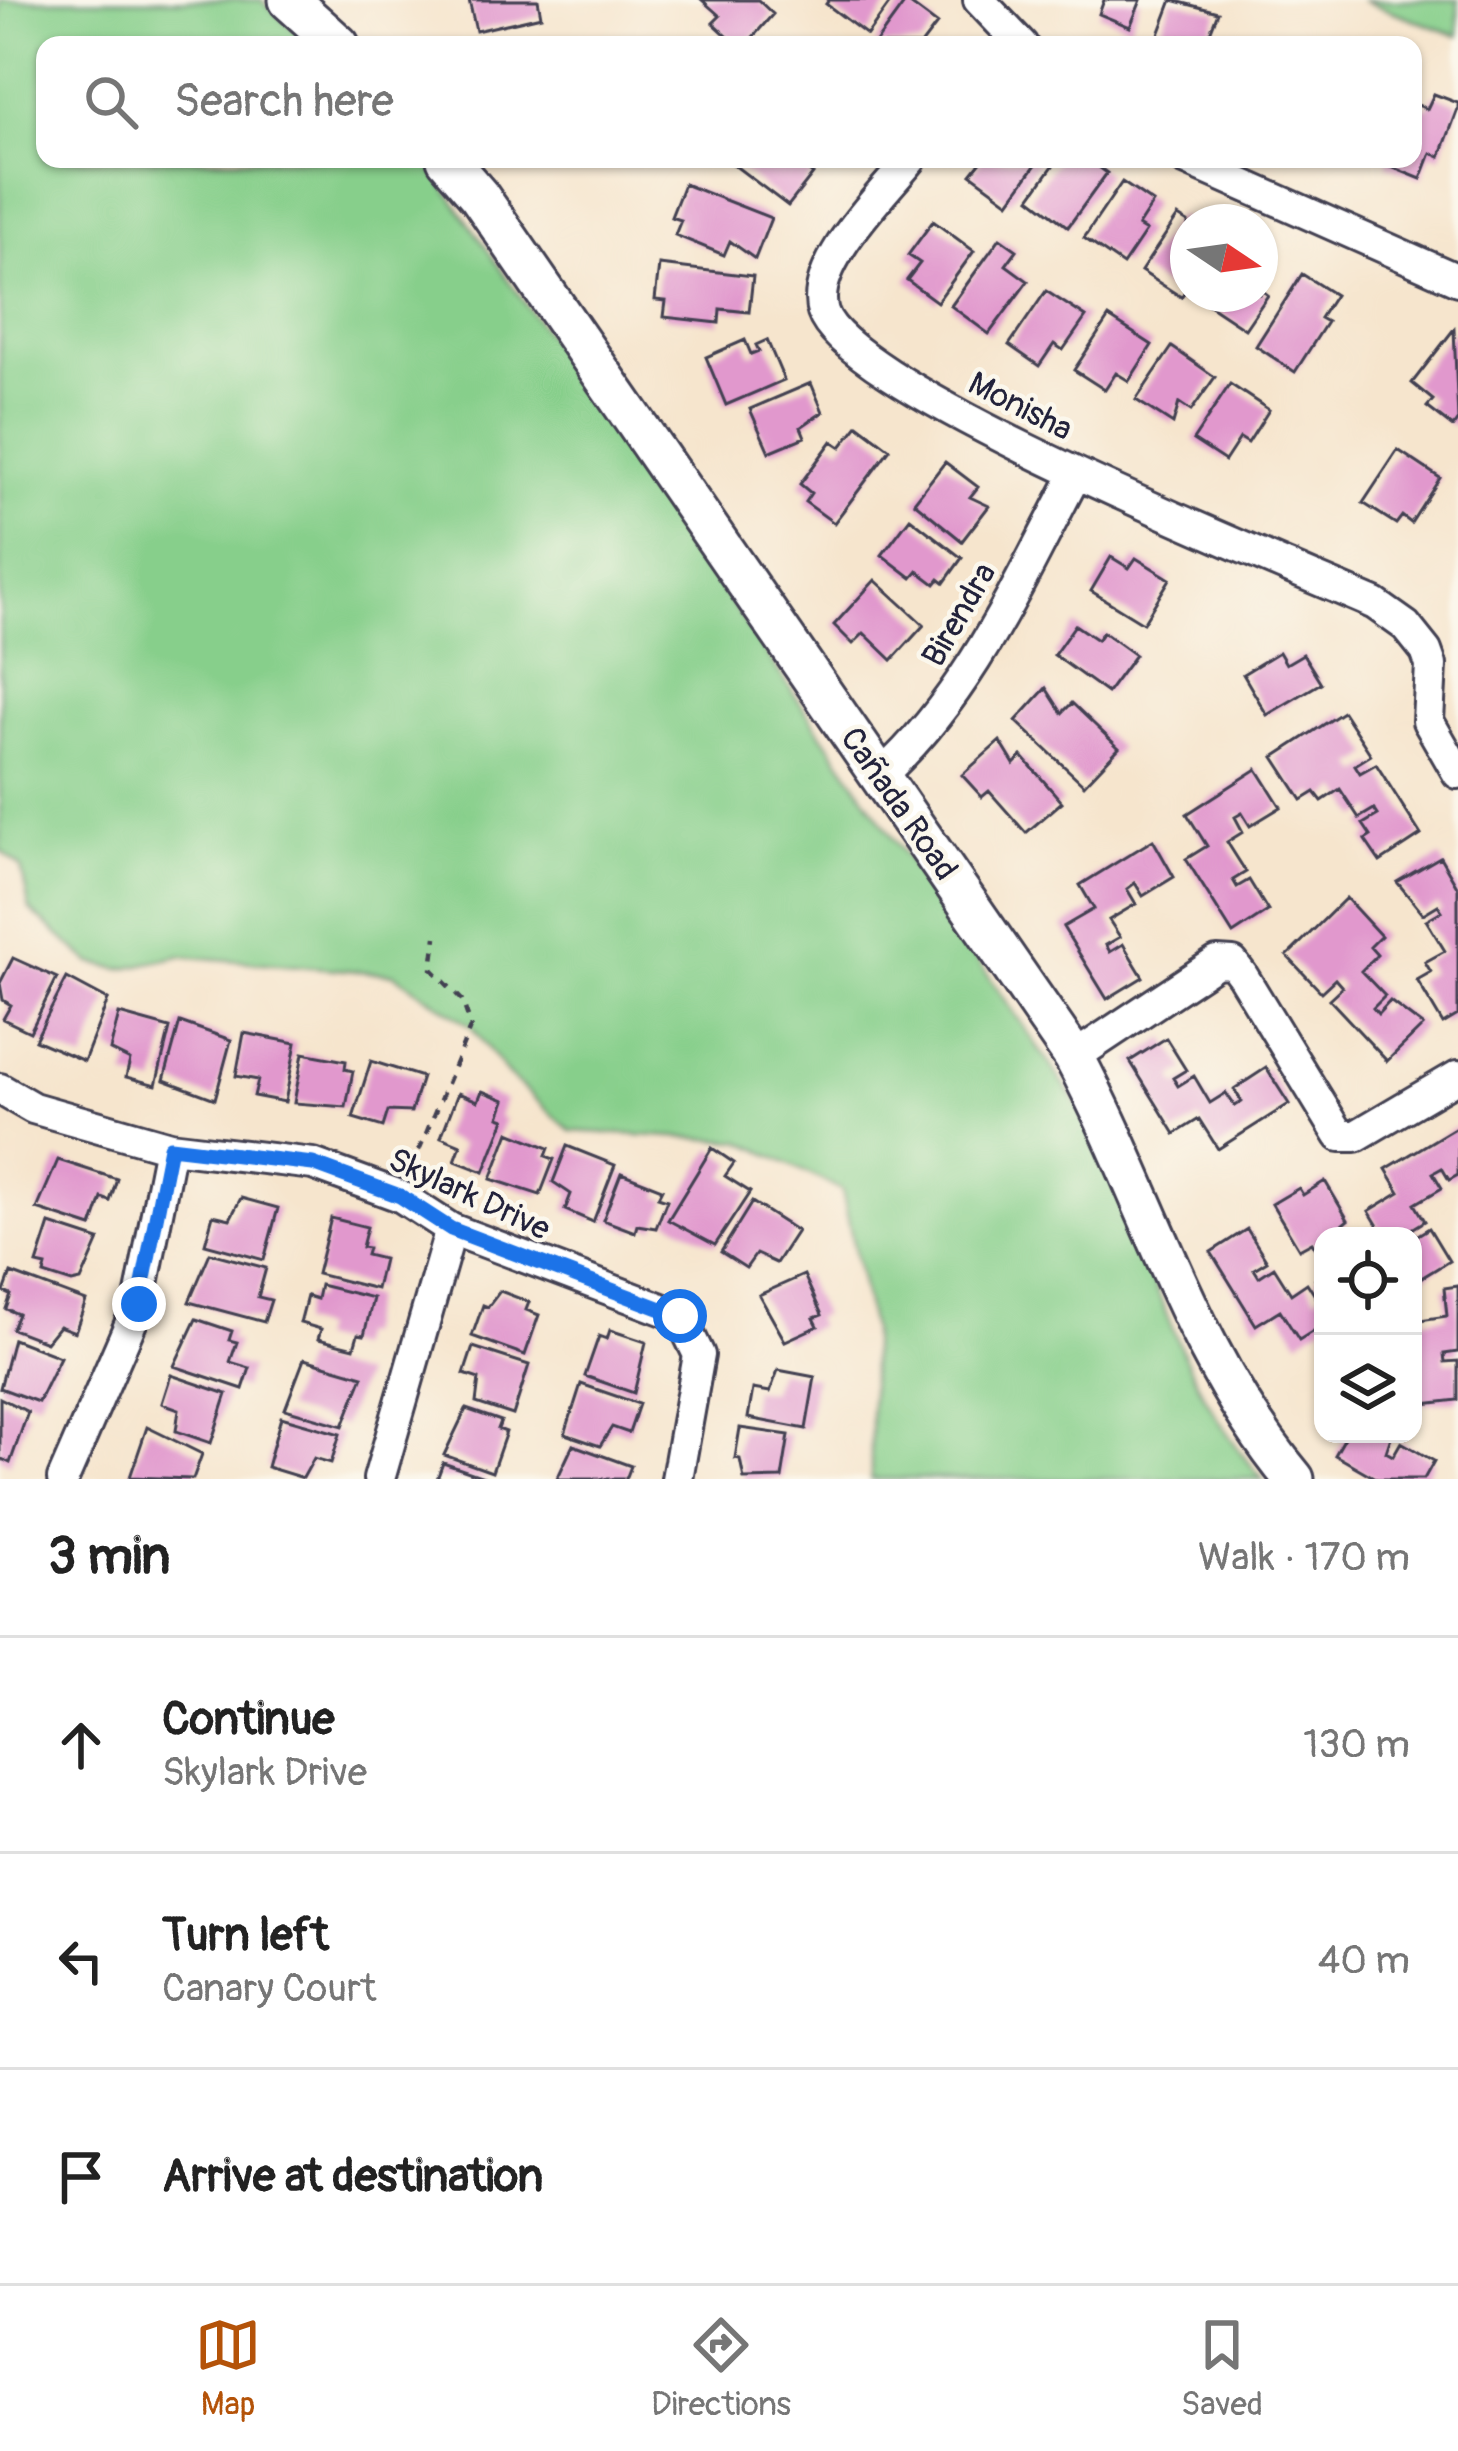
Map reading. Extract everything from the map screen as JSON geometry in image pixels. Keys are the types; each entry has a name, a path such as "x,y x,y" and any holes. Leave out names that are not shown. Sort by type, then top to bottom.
{"street":[{"path":"289,0 329,36"},
{"path":"980,0 1007,36"},
{"name":"Cañada Road","path":"453,168 1075,1057 1122,1148 1209,1358 1253,1430 1294,1479"},
{"name":"Monisha","path":"904,168 831,259 821,282 822,311 838,337 960,417 1076,474 1376,604 1406,626 1426,651 1431,665 1428,721 1458,773"},
{"path":"1205,168 1458,280"},
{"name":"Birendra","path":"881,775 946,704 986,645 1076,474"},
{"path":"1075,1057 1217,962 1233,963 1242,975 1340,1136 1356,1136 1458,1076"},
{"name":"Skylark Drive","path":"0,1089 33,1108 170,1147 313,1164 400,1196 451,1229 680,1316 692,1332 699,1355 676,1479"},
{"path":"63,1479 139,1304 170,1147"},
{"path":"379,1479 451,1229"}],"path":[{"path":"400,1196 471,1026 462,1000 432,969 436,937"}],"green space":[{"path":"0,0 261,0 302,36 36,36 36,168 431,168 1086,1117 1203,1394 1263,1479 871,1479 871,1329 842,1190 741,1141 571,1131 508,1075 471,1026 394,974 180,956 121,969 91,963 30,910 21,867 0,850"},
{"path":"1362,0 1458,0 1458,36"}],"building":[{"path":"469,0 538,0 541,16 476,31"},
{"path":"702,0 758,0 773,14 754,36 727,36 713,23 720,16"},
{"path":"829,0 891,2 867,35 826,4"},
{"path":"1104,0 1141,0 1130,27 1099,14"},
{"path":"1172,0 1218,12 1209,36 1158,36"},
{"path":"906,1 937,24 928,36 881,36"},
{"path":"1434,94 1458,103 1440,157 1431,153 1421,179 1394,168 1422,168 1422,107 1427,109"},
{"path":"738,168 805,168 813,174 788,206"},
{"path":"976,168 1034,168 1009,202 971,174"},
{"path":"1052,168 1100,168 1107,173 1068,227 1030,198"},
{"path":"1122,182 1153,203 1138,226 1146,231 1123,265 1084,238"},
{"path":"684,184 771,218 755,259 730,241 724,255 675,235 681,220 671,217"},
{"path":"933,221 974,251 937,302 907,280 920,263 908,255"},
{"path":"1170,228 1170,290 1141,271"},
{"path":"1000,238 1017,250 1006,265 1028,281 989,334 951,306"},
{"path":"659,265 753,276 749,312 720,309 719,323 664,317 666,301 655,300"},
{"path":"1302,274 1335,295 1320,318 1327,322 1295,372 1256,346"},
{"path":"1046,291 1086,317 1063,350 1054,344 1039,366 1009,345"},
{"path":"1220,312 1256,312 1245,329"},
{"path":"1109,317 1152,345 1129,381 1116,373 1105,390 1074,370"},
{"path":"1454,329 1458,420 1453,427 1427,407 1433,400 1412,383"},
{"path":"745,340 751,354 767,340 784,380 726,405 706,357"},
{"path":"1172,347 1215,377 1191,411 1179,403 1173,424 1136,400"},
{"path":"811,383 823,412 801,427 805,437 769,452 750,409"},
{"path":"1230,384 1269,410 1248,443 1240,438 1225,461 1193,440"},
{"path":"858,425 890,449 834,523 805,502 811,493 800,484 832,441 841,447"},
{"path":"1398,450 1440,478 1411,523 1402,516 1396,524 1363,503"},
{"path":"945,462 978,487 970,497 989,506 962,541 914,502"},
{"path":"910,518 962,558 944,583 939,579 935,584 918,571 912,578 882,555"},
{"path":"1111,557 1129,568 1136,558 1170,579 1143,623 1091,591"},
{"path":"875,580 924,625 892,660 864,633 853,644 834,625"},
{"path":"1075,625 1097,640 1103,632 1135,655 1107,693 1054,655"},
{"path":"1279,652 1286,664 1303,654 1321,683 1267,715 1243,674"},
{"path":"1046,688 1062,713 1072,703 1119,748 1084,785 1016,721"},
{"path":"1343,712 1371,755 1355,765 1360,773 1376,764 1421,835 1380,862 1365,840 1371,836 1363,824 1378,815 1374,809 1359,818 1340,789 1322,801 1315,792 1302,800 1274,757"},
{"path":"1000,741 1014,764 1022,756 1062,802 1026,833 989,791 982,797 962,775"},
{"path":"1257,769 1281,807 1250,826 1242,813 1235,817 1243,832 1227,842 1246,872 1233,880 1237,887 1249,880 1268,911 1233,934 1186,859 1207,846 1187,814"},
{"path":"1153,840 1174,877 1143,896 1135,883 1127,889 1136,904 1109,920 1120,937 1106,945 1110,952 1123,944 1143,977 1107,999 1063,927 1094,909 1080,885"},
{"path":"1440,857 1458,888 1458,1015 1443,1024 1417,980 1431,972 1425,962 1445,951 1426,920 1442,911 1438,905 1423,914 1397,882"},
{"path":"1346,898 1381,936 1370,947 1377,955 1361,971 1385,996 1373,1008 1378,1014 1390,1001 1423,1026 1387,1061 1329,999 1342,987 1335,979 1321,992 1287,956"},
{"path":"13,958 57,978 30,1032 3,1019 11,1005 3,1000 0,983"},
{"path":"67,978 108,1000 84,1061 35,1040"},
{"path":"119,1014 170,1028 156,1085 126,1077 130,1060 110,1050"},
{"path":"180,1022 231,1040 215,1099 164,1080"},
{"path":"244,1033 296,1043 285,1102 254,1096 258,1080 236,1076"},
{"path":"1166,1038 1186,1070 1173,1078 1178,1086 1194,1076 1210,1103 1226,1093 1235,1106 1242,1102 1234,1089 1266,1068 1289,1104 1218,1149 1199,1119 1175,1134 1130,1061"},
{"path":"303,1053 346,1061 345,1069 353,1071 346,1107 294,1103"},
{"path":"371,1061 422,1077 411,1112 388,1111 383,1127 353,1118"},
{"path":"482,1091 505,1100 499,1117 505,1119 484,1172 455,1161 461,1145 441,1137 458,1093 478,1101"},
{"path":"1458,1126 1458,1175 1449,1180 1442,1168 1433,1173 1442,1188 1415,1204 1425,1221 1415,1227 1379,1227 1369,1211 1400,1192 1386,1169"},
{"path":"509,1132 549,1148 546,1156 554,1159 540,1195 491,1179"},
{"path":"567,1146 615,1165 593,1222 565,1210 571,1194 553,1182"},
{"path":"712,1148 734,1163 725,1176 750,1192 715,1245 668,1220"},
{"path":"58,1160 117,1179 110,1201 102,1198 92,1227 37,1209"},
{"path":"621,1173 662,1189 658,1197 667,1200 656,1228 637,1225 635,1232 603,1220"},
{"path":"1325,1181 1348,1220 1339,1227 1314,1227 1314,1245 1312,1242 1299,1249 1272,1204 1299,1188 1303,1195"},
{"path":"241,1198 278,1208 264,1260 205,1244 213,1215 230,1219"},
{"path":"752,1202 797,1231 776,1263 756,1254 746,1268 721,1252"},
{"path":"331,1218 367,1227 362,1247 368,1248 366,1255 383,1259 376,1289 317,1274"},
{"path":"50,1224 99,1240 81,1281 72,1283 44,1274 46,1266 37,1264"},
{"path":"1429,1228 1449,1261 1422,1278 1422,1232"},
{"path":"1247,1229 1267,1261 1254,1269 1259,1277 1274,1267 1291,1294 1307,1283 1314,1294 1314,1331 1299,1340 1280,1310 1256,1325 1211,1252"},
{"path":"210,1253 266,1268 258,1297 271,1300 264,1322 189,1302"},
{"path":"11,1273 86,1301 75,1332 59,1326 46,1342 12,1329 18,1314 6,1309 11,1295 4,1292"},
{"path":"804,1275 822,1315 814,1318 818,1326 785,1341 759,1295"},
{"path":"320,1285 373,1298 364,1335 358,1334 354,1348 318,1339 321,1329 300,1323 307,1296 317,1299"},
{"path":"1458,1286 1458,1352 1444,1354 1445,1362 1458,1361 1458,1400 1423,1404 1422,1320 1447,1316 1444,1288"},
{"path":"500,1291 529,1302 526,1310 539,1315 525,1355 472,1336 483,1305 488,1307"},
{"path":"196,1319 232,1331 229,1340 237,1342 230,1362 250,1368 243,1389 174,1366"},
{"path":"610,1330 646,1342 634,1393 585,1376 599,1336 607,1339"},
{"path":"13,1339 60,1357 38,1402 0,1388"},
{"path":"473,1347 529,1365 513,1415 476,1403 479,1379 464,1374"},
{"path":"304,1359 363,1376 343,1426 285,1409"},
{"path":"778,1370 815,1377 806,1429 748,1418 753,1389 770,1392"},
{"path":"171,1375 227,1394 211,1443 176,1431 179,1409 162,1403"},
{"path":"581,1384 639,1404 629,1433 612,1427 600,1446 565,1434"},
{"path":"0,1398 28,1412 10,1463 0,1458"},
{"path":"466,1409 501,1421 498,1429 506,1432 492,1472 444,1455"},
{"path":"281,1417 340,1434 331,1463 314,1458 303,1478 267,1467"},
{"path":"147,1427 202,1454 193,1479 130,1477"},
{"path":"740,1428 789,1435 782,1478 744,1479 740,1459 735,1458"},
{"path":"1342,1443 1389,1443 1386,1452 1393,1456 1403,1443 1434,1461 1424,1479 1377,1479 1335,1455"},
{"path":"573,1445 631,1466 626,1479 557,1479"},
{"path":"443,1463 487,1478 487,1479 437,1479"}],"route":[{"path":"139,1304 170,1147 313,1164 400,1196 451,1229 680,1316"}]}
